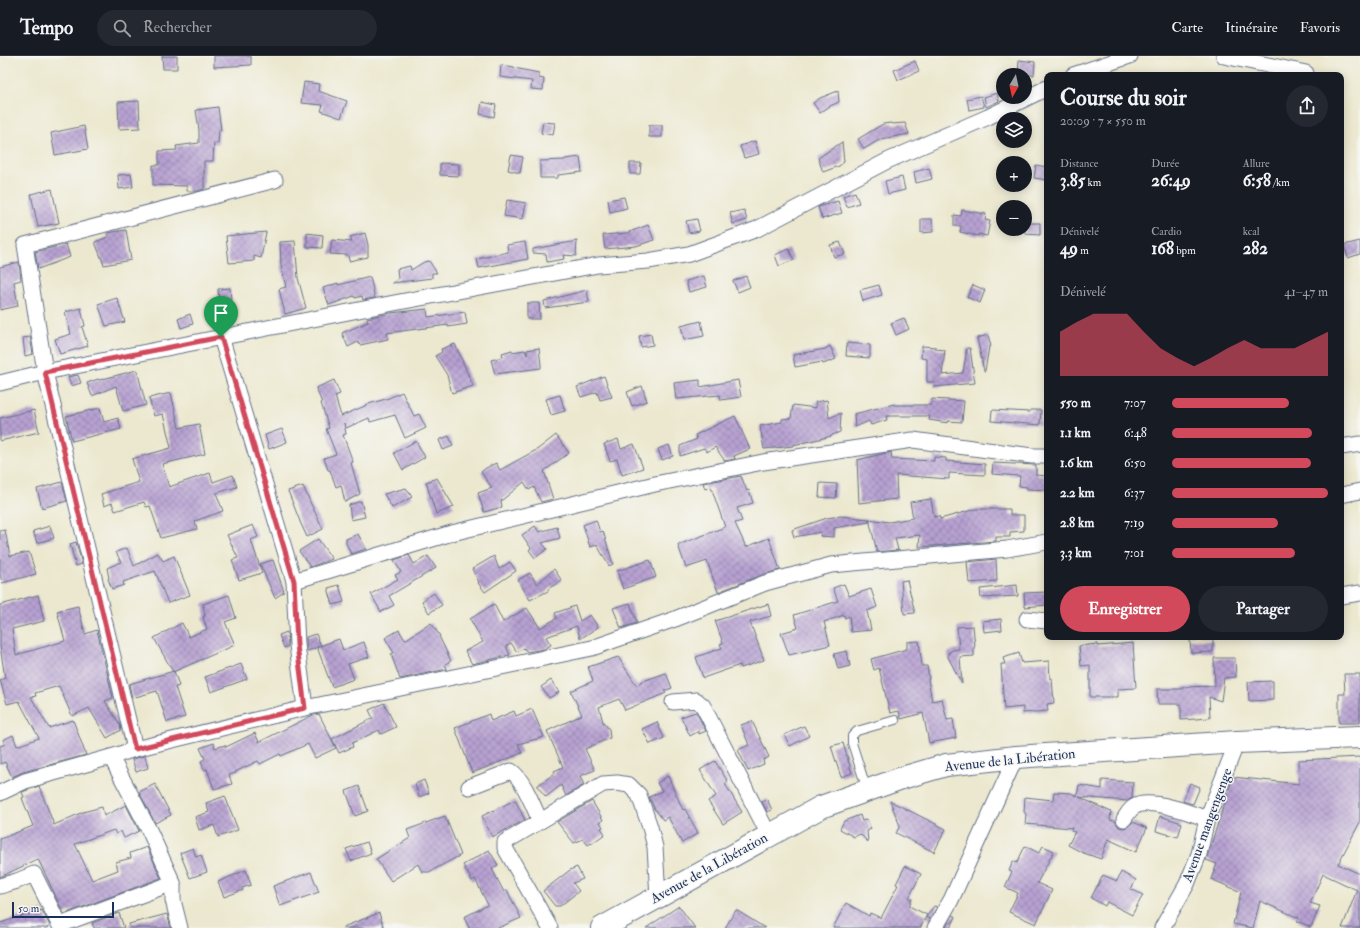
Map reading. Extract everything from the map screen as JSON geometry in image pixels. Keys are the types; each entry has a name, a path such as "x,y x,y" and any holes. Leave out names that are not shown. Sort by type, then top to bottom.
{"highway":[{"name":"Avenue de la Libération","path":"602,928 821,807 902,778 946,765 1016,757 1237,742 1360,737"}],"street":[{"path":"1083,72 1130,56"},
{"path":"1224,56 1301,72"},
{"path":"0,383 45,372 394,303 598,265 648,261 689,254 757,229 886,161 988,117 1044,89"},
{"path":"135,749 45,372 25,245 275,180"},
{"path":"221,337 294,581 297,645 305,708"},
{"path":"294,581 452,533 655,484 762,462 913,440 1025,455 1044,456"},
{"path":"1344,447 1360,444"},
{"path":"1344,494 1360,491"},
{"path":"0,793 25,781 135,749 305,708 592,648 675,619 765,583 832,565 1007,549 1044,543"},
{"path":"1344,596 1360,593"},
{"path":"1028,620 1044,622"},
{"path":"673,702 696,700 703,706 768,835"},
{"name":"Avenue mangengenge","path":"1162,928 1187,884 1192,872 1199,854 1207,819 1237,742"},
{"path":"111,757 150,832 173,883 173,900 180,928"},
{"path":"935,928 951,900 1016,757"},
{"path":"469,786 510,771 515,774 522,784 540,821"},
{"path":"550,928 504,848 505,842 603,784 617,783 629,785 639,795 655,847 658,897"},
{"path":"1124,819 1130,810 1135,806 1145,804 1165,805 1207,819"},
{"path":"0,886 34,874 61,926 173,883"}],"lane":[{"path":"867,790 852,743 852,736 857,731 895,720"}],"building":[{"path":"162,56 177,56 177,69 163,69"},
{"path":"214,56 251,56 251,65 214,67"},
{"path":"1019,60 1035,62 1034,75 1032,75 1032,68 1018,68"},
{"path":"915,61 919,71 898,80 894,70"},
{"path":"501,65 539,73 539,78 544,79 543,90 531,89 532,81 500,77"},
{"path":"304,82 319,84 318,91 347,101 341,118 321,111 323,105 301,103"},
{"path":"838,91 839,102 820,113 813,103 820,98"},
{"path":"996,93 996,102 986,107 984,97"},
{"path":"981,96 984,107 969,110 967,99"},
{"path":"139,101 140,128 119,129 118,102"},
{"path":"482,102 496,105 494,117 480,114"},
{"path":"218,107 221,130 219,130 218,144 214,143 213,161 204,161 204,189 198,191 187,191 187,186 153,185 153,165 159,165 159,151 177,150 176,146 199,143 196,110"},
{"path":"543,122 555,123 553,135 541,133"},
{"path":"905,123 909,134 881,139 864,149 858,139 883,124"},
{"path":"649,125 662,125 662,137 649,137"},
{"path":"84,126 88,149 55,155 51,133"},
{"path":"755,141 759,154 744,158 740,146"},
{"path":"842,142 844,162 839,166 823,172 818,158"},
{"path":"511,155 523,157 520,173 508,170"},
{"path":"580,157 582,172 558,175 558,178 540,178 540,161 565,160"},
{"path":"440,163 459,164 459,176 440,175"},
{"path":"630,163 641,163 640,174 630,174"},
{"path":"1036,165 1044,166 1044,180 1034,178"},
{"path":"929,168 932,179 916,183 914,172"},
{"path":"131,174 133,187 119,189 118,175"},
{"path":"902,177 905,190 888,194 885,181"},
{"path":"52,189 59,223 38,227 31,194"},
{"path":"855,192 859,203 847,207 843,196"},
{"path":"624,197 627,208 610,212 608,200"},
{"path":"507,200 526,203 523,219 504,216"},
{"path":"838,201 842,213 822,219 818,207"},
{"path":"744,210 747,220 733,224 730,213"},
{"path":"962,210 986,214 985,220 990,221 987,236 978,234 978,236 960,232 961,226 954,226 954,215 961,216"},
{"path":"697,219 700,231 689,233 686,221"},
{"path":"921,219 932,219 933,232 921,233"},
{"path":"1032,223 1040,223 1040,235 1032,234"},
{"path":"648,225 654,240 636,246 605,249 603,235 627,233"},
{"path":"126,230 131,260 104,265 95,242 108,237 107,233"},
{"path":"266,232 261,258 254,256 254,261 229,263 226,236"},
{"path":"307,233 323,235 322,248 307,247"},
{"path":"365,233 368,245 368,257 349,261 348,255 330,254 332,240 352,242 350,237"},
{"path":"295,241 298,278 306,308 285,314 279,289 286,287 281,265 280,242"},
{"path":"577,241 576,256 563,255 564,259 547,262 546,254 533,253 533,249"},
{"path":"1360,241 1360,254 1348,258 1344,245"},
{"path":"525,242 528,259 479,268 477,259 508,252 507,245"},
{"path":"840,242 845,254 834,257 830,245"},
{"path":"66,244 70,257 38,269 35,252"},
{"path":"789,249 794,260 779,266 775,255"},
{"path":"429,261 437,273 432,273 432,278 392,283 398,279 397,269 410,266 411,270 424,262"},
{"path":"19,262 21,280 14,282 18,306 0,310 0,267"},
{"path":"704,276 707,287 689,292 686,281"},
{"path":"746,276 750,287 738,292 733,281"},
{"path":"370,277 375,298 363,300 362,296 355,298 354,296 329,305 323,288 338,283 338,285"},
{"path":"879,285 882,295 863,301 860,290"},
{"path":"973,285 985,290 980,303 967,297"},
{"path":"230,288 231,300 219,301 218,289"},
{"path":"587,290 589,302 545,308 544,301"},
{"path":"117,298 125,322 106,326 98,304"},
{"path":"527,303 539,303 540,319 527,319"},
{"path":"81,308 85,326 82,327 88,346 60,354 55,339 71,334 65,312"},
{"path":"427,309 428,317 465,312 467,324 387,333 388,339 360,345 358,342 348,347 342,333 368,322 367,318 391,313"},
{"path":"190,314 193,324 181,328 178,319"},
{"path":"904,318 909,329 896,335 891,323"},
{"path":"701,321 704,336 684,340 681,326"},
{"path":"651,334 653,345 641,347 639,336"},
{"path":"988,335 991,346 989,347 984,371 977,338"},
{"path":"30,337 33,354 25,356 23,338"},
{"path":"847,343 870,345 870,358 846,356"},
{"path":"455,344 473,386 452,393 447,375 435,356 442,352 441,349"},
{"path":"830,346 836,359 823,364 822,362 795,367 793,355 825,349"},
{"path":"922,346 936,347 936,349 945,350 942,375 963,373 967,348 970,348 975,383 934,387 935,382 927,382 927,359 921,358"},
{"path":"539,348 541,368 495,374 491,360 503,357 502,353 512,350 512,352 525,350 527,355 527,350"},
{"path":"137,370 146,405 123,411 116,386 92,396 87,383"},
{"path":"78,375 81,383 71,386 68,377"},
{"path":"604,376 612,397 600,400 597,392 581,397 577,387"},
{"path":"334,380 340,394 335,396 341,416 365,405 389,398 402,392 414,416 419,414 426,428 405,438 395,415 370,422 369,418 346,428 344,423 346,434 343,435 353,462 351,463 360,494 345,502 341,485 336,487 324,458 336,454 326,429 329,428 316,388"},
{"path":"700,380 700,387 738,380 741,397 721,400 720,395 676,399 674,383"},
{"path":"642,386 647,401 632,406 627,392"},
{"path":"171,393 179,428 199,424 205,454 162,464 169,487 210,473 213,482 233,475 237,487 216,493 223,511 195,521 197,529 161,538 150,506 146,507 144,502 115,511 112,503 104,506 101,494 139,482 132,459 171,448 163,414 154,416 149,398"},
{"path":"560,395 565,411 551,415 546,399"},
{"path":"932,399 964,401 962,422 948,421 948,423 929,420 930,416 886,416 887,420 871,425 869,421 855,427 854,414 894,404 931,405"},
{"path":"827,400 829,418 841,413 840,432 832,436 793,446 764,449 760,426 782,422 782,419 791,418 793,405 816,408 815,402"},
{"path":"100,408 104,422 118,418 121,429 72,441 66,416"},
{"path":"34,410 39,432 0,441 0,418"},
{"path":"992,410 1030,412 1030,410 1041,410 1040,425 991,421"},
{"path":"735,416 750,449 734,456 735,459 725,461 715,447 707,452 704,448 680,456 680,446 697,439 695,435"},
{"path":"282,429 287,442 269,449 265,435"},
{"path":"556,435 569,453 544,471 553,499 541,502 534,487 529,490 524,482 501,501 502,507 484,512 478,493 492,488 481,472 496,463 500,470 538,449"},
{"path":"449,436 453,446 443,450 439,440"},
{"path":"618,439 621,449 634,444 643,468 622,475 617,459 610,461 604,444"},
{"path":"416,441 425,457 403,470 394,453"},
{"path":"669,445 673,456 662,460 658,449"},
{"path":"891,452 892,459 934,461 934,457 946,458 946,461 985,464 985,475 949,473 949,479 896,475 897,499 859,503 857,460"},
{"path":"993,463 1036,465 1036,475 1044,476 1044,490 1027,489 1027,487 1019,486 1020,476 992,474"},
{"path":"741,476 747,491 749,490 753,503 737,508 742,521 735,523 746,547 769,538 780,570 762,575 718,592 707,561 686,568 678,545 725,527 711,487 705,489 703,483"},
{"path":"437,478 454,507 436,514 426,482"},
{"path":"62,482 67,501 42,508 37,489"},
{"path":"820,483 837,484 836,498 819,497"},
{"path":"303,486 323,529 307,537 288,491"},
{"path":"406,488 412,497 392,508 384,494"},
{"path":"931,499 934,517 939,516 940,519 976,509 1010,509 1010,515 1024,515 1024,531 1010,532 1010,537 996,537 996,541 919,547 920,535 895,538 898,550 877,552 869,519 889,522 913,518 910,502"},
{"path":"361,501 365,517 351,520 349,505"},
{"path":"840,516 869,519 869,522 834,528 834,537 820,536 821,532 794,537 792,530 827,518"},
{"path":"596,520 600,532 603,531 613,564 609,566 597,545 590,547 583,525"},
{"path":"253,525 258,537 251,540 262,573 239,580 232,560 238,558 227,535"},
{"path":"50,526 54,538 37,543 33,531"},
{"path":"535,526 539,532 557,527 560,538 542,543 547,549 535,558 529,550 531,548 522,535"},
{"path":"5,530 10,556 29,552 36,574 2,583 0,574 0,531"},
{"path":"358,534 366,549 351,554 346,543 346,539"},
{"path":"318,539 332,559 310,567 299,551"},
{"path":"76,542 82,564 76,566 70,544"},
{"path":"127,548 134,566 158,553 163,561 174,556 190,595 168,603 155,571 123,582 124,585 112,589 108,579 107,568 121,562 116,552"},
{"path":"409,555 414,564 428,556 436,568 389,596 394,605 381,612 371,594 398,579 395,575 401,572 394,560"},
{"path":"494,556 499,569 510,562 516,571 485,592 478,583 479,582 472,569"},
{"path":"996,559 997,581 969,583 967,562"},
{"path":"273,560 284,592 275,598 260,564"},
{"path":"650,560 656,577 623,589 617,571"},
{"path":"554,569 562,581 549,588 548,591 530,600 518,580 530,573 537,584"},
{"path":"907,580 915,613 904,614 901,581"},
{"path":"844,584 849,596 871,589 877,607 867,611 871,630 851,632 849,616 845,618 844,615 824,622 830,645 789,655 781,633 798,628 794,615 838,601 833,588"},
{"path":"339,585 344,602 333,605 328,588"},
{"path":"1017,585 1018,596 981,598 980,589"},
{"path":"1044,592 1044,605 1025,607 1024,593"},
{"path":"434,593 442,605 429,613 422,601"},
{"path":"38,595 44,621 12,629 16,655 65,641 57,611 78,606 85,634 97,630 113,698 105,701 120,725 121,730 107,738 89,708 72,716 59,686 35,693 36,696 31,697 49,728 73,720 86,755 23,772 12,777 5,762 0,764 0,746 5,744 3,740 13,735 17,746 39,738 19,701 7,704 0,680 5,678 0,646 0,605"},
{"path":"229,595 236,618 225,622 235,645 173,672 154,638 182,623 189,637 207,629 203,617 205,616 203,604"},
{"path":"630,603 637,623 621,628 613,608"},
{"path":"494,604 503,622 527,608 540,628 557,618 555,613 575,606 580,621 590,615 598,627 580,639 577,626 546,637 551,645 544,649 527,652 524,648 517,652 511,643 506,646 510,655 472,664 465,651 483,642 470,619"},
{"path":"768,604 771,616 750,622 764,660 741,668 740,665 703,678 696,657 722,648 720,644 723,643 715,621"},
{"path":"1001,619 1002,630 984,632 983,621"},
{"path":"431,623 440,636 451,661 445,664 447,669 400,679 391,654 394,653 385,638 399,630 405,640"},
{"path":"973,626 975,646 974,656 960,657 962,684 948,657 948,653 959,649 957,627"},
{"path":"287,632 288,646 284,648 279,635"},
{"path":"316,634 321,646 307,651 306,637"},
{"path":"339,639 343,650 364,642 369,657 348,664 354,679 332,687 317,647"},
{"path":"1190,640 1213,640 1213,652 1191,653"},
{"path":"919,641 922,666 927,666 932,701 942,699 947,720 953,719 956,738 929,743 923,713 901,719 899,711 890,713 879,668 874,670 871,659 907,649 907,642"},
{"path":"1133,643 1136,688 1118,689 1118,697 1090,697 1090,665 1081,666 1079,646"},
{"path":"847,651 850,666 838,669 834,654"},
{"path":"1019,653 1022,663 1049,661 1054,703 1047,704 1048,711 1023,713 1023,707 1004,709 1001,664 1005,664 1003,658"},
{"path":"618,657 637,686 640,682 666,673 672,688 664,691 666,693 625,710 619,699 599,707 603,722 609,729 610,738 585,749 595,770 580,776 584,785 566,796 561,785 546,797 537,786 555,773 554,771 563,767 547,731 582,715 571,691 593,681 588,667"},
{"path":"1214,658 1235,658 1236,677 1224,678 1221,701 1209,697 1210,718 1181,720 1181,704 1158,704 1157,689 1183,689 1182,687 1215,686"},
{"path":"241,664 247,679 211,692 205,677"},
{"path":"174,671 179,686 175,687 185,717 167,722 157,691 132,698 129,684"},
{"path":"1344,674 1360,674 1360,723 1339,723 1339,694 1345,694"},
{"path":"551,680 559,692 549,698 541,687"},
{"path":"1273,681 1273,700 1249,701 1248,682"},
{"path":"384,703 396,727 381,734 379,730 352,743 353,747 339,753 332,739 373,718 369,710"},
{"path":"532,709 544,737 518,744 522,753 472,773 455,728 489,714 491,721 514,711 516,716"},
{"path":"696,712 706,731 699,734 699,731 690,736 681,717"},
{"path":"319,714 336,748 315,758 308,744 281,756 280,754 260,764 258,761 235,772 236,773 229,775 232,784 214,789 207,769 204,770 201,761 205,759 200,748 214,743 215,748 225,745 226,747 255,733 259,742 313,715"},
{"path":"752,721 769,757 763,760 764,764 748,771 738,750 749,745 741,725"},
{"path":"657,722 664,738 650,744 642,729"},
{"path":"804,726 809,736 790,746 784,735"},
{"path":"843,743 852,773 841,777 831,746"},
{"path":"145,756 148,768 136,772 132,759"},
{"path":"1360,757 1360,822 1338,864 1360,874 1360,928 1342,928 1357,890 1323,874 1310,903 1320,906 1311,927 1297,921 1299,918 1260,901 1253,928 1233,924 1241,892 1211,879 1217,864 1206,860 1233,777 1299,784 1298,760"},
{"path":"715,761 728,782 725,784 742,812 723,824 708,801 716,796 700,770"},
{"path":"668,776 683,810 685,809 698,833 682,843 668,817 663,820 655,810 649,797 662,791 657,783"},
{"path":"424,780 429,793 419,797 415,784"},
{"path":"1102,780 1133,782 1132,798 1127,801 1079,797 1111,812 1110,820 1115,821 1119,827 1127,827 1133,822 1147,828 1136,852 1108,839 1101,859 1081,852 1068,845 1075,832 1071,831 1072,828 1025,824 1025,797 1053,800 1054,792 1071,793 1077,796 1079,785 1102,789"},
{"path":"1190,783 1200,787 1193,804 1183,801"},
{"path":"155,784 171,815 155,823 139,792"},
{"path":"39,786 54,825 83,812 102,807 104,816 126,805 139,831 124,838 121,831 116,834 114,830 75,844 92,880 118,870 116,862 131,858 130,853 147,847 161,878 64,914 38,859 0,877 0,839 33,826 22,798 24,797 22,792"},
{"path":"359,786 368,811 355,816 346,791"},
{"path":"225,796 238,830 218,837 214,825 199,830 195,817 209,812 206,803"},
{"path":"767,799 772,810 767,812 762,802"},
{"path":"515,800 525,820 492,837 482,816"},
{"path":"592,801 603,820 600,822 603,827 601,828 605,834 588,845 583,839 574,843 557,822"},
{"path":"890,801 946,829 934,852 896,833 900,826"},
{"path":"860,815 862,821 867,819 871,829 867,831 868,842 860,834 854,837 840,829 844,821"},
{"path":"445,816 461,855 429,872 422,872 418,864 391,881 376,859 410,838 407,830"},
{"path":"1160,816 1182,823 1178,837 1156,831"},
{"path":"367,842 371,853 351,861 346,849"},
{"path":"1025,846 1039,853 1043,846 1054,851 1037,883 1052,890 1036,924 1009,912 1018,893 1005,887 1012,872 1009,871 1013,861 1017,863"},
{"path":"193,848 196,857 201,855 207,872 190,878 180,853"},
{"path":"489,850 498,865 492,869 504,892 507,890 521,918 498,928 469,928 464,917 488,905 475,879 472,881 463,865"},
{"path":"905,866 921,874 909,898 912,899 909,906 927,915 920,928 833,928 846,903 869,916 870,913 881,918 898,885 896,884"},
{"path":"577,867 583,879 573,883 579,891 560,906 555,906 543,891 570,870"},
{"path":"246,870 251,885 242,888 243,890 224,897 218,882"},
{"path":"311,872 319,892 280,906 273,886"},
{"path":"1121,872 1136,880 1131,889 1143,895 1132,915 1107,902 1105,906 1091,898 1103,875 1117,881"},
{"path":"679,906 695,928 646,928"},
{"path":"934,906 937,907 930,919 926,917"},
{"path":"42,910 50,926 47,928 0,928 0,923"},
{"path":"736,910 765,928 725,928"},
{"path":"119,913 124,928 94,928 92,923"},
{"path":"379,913 384,928 343,928 343,927"},
{"path":"167,914 171,928 130,928 129,924"},
{"path":"953,915 956,917 950,928 948,928 946,927"}],"route":[{"path":"221,337 294,581 297,645 305,708 135,749 45,372 221,337"}]}
